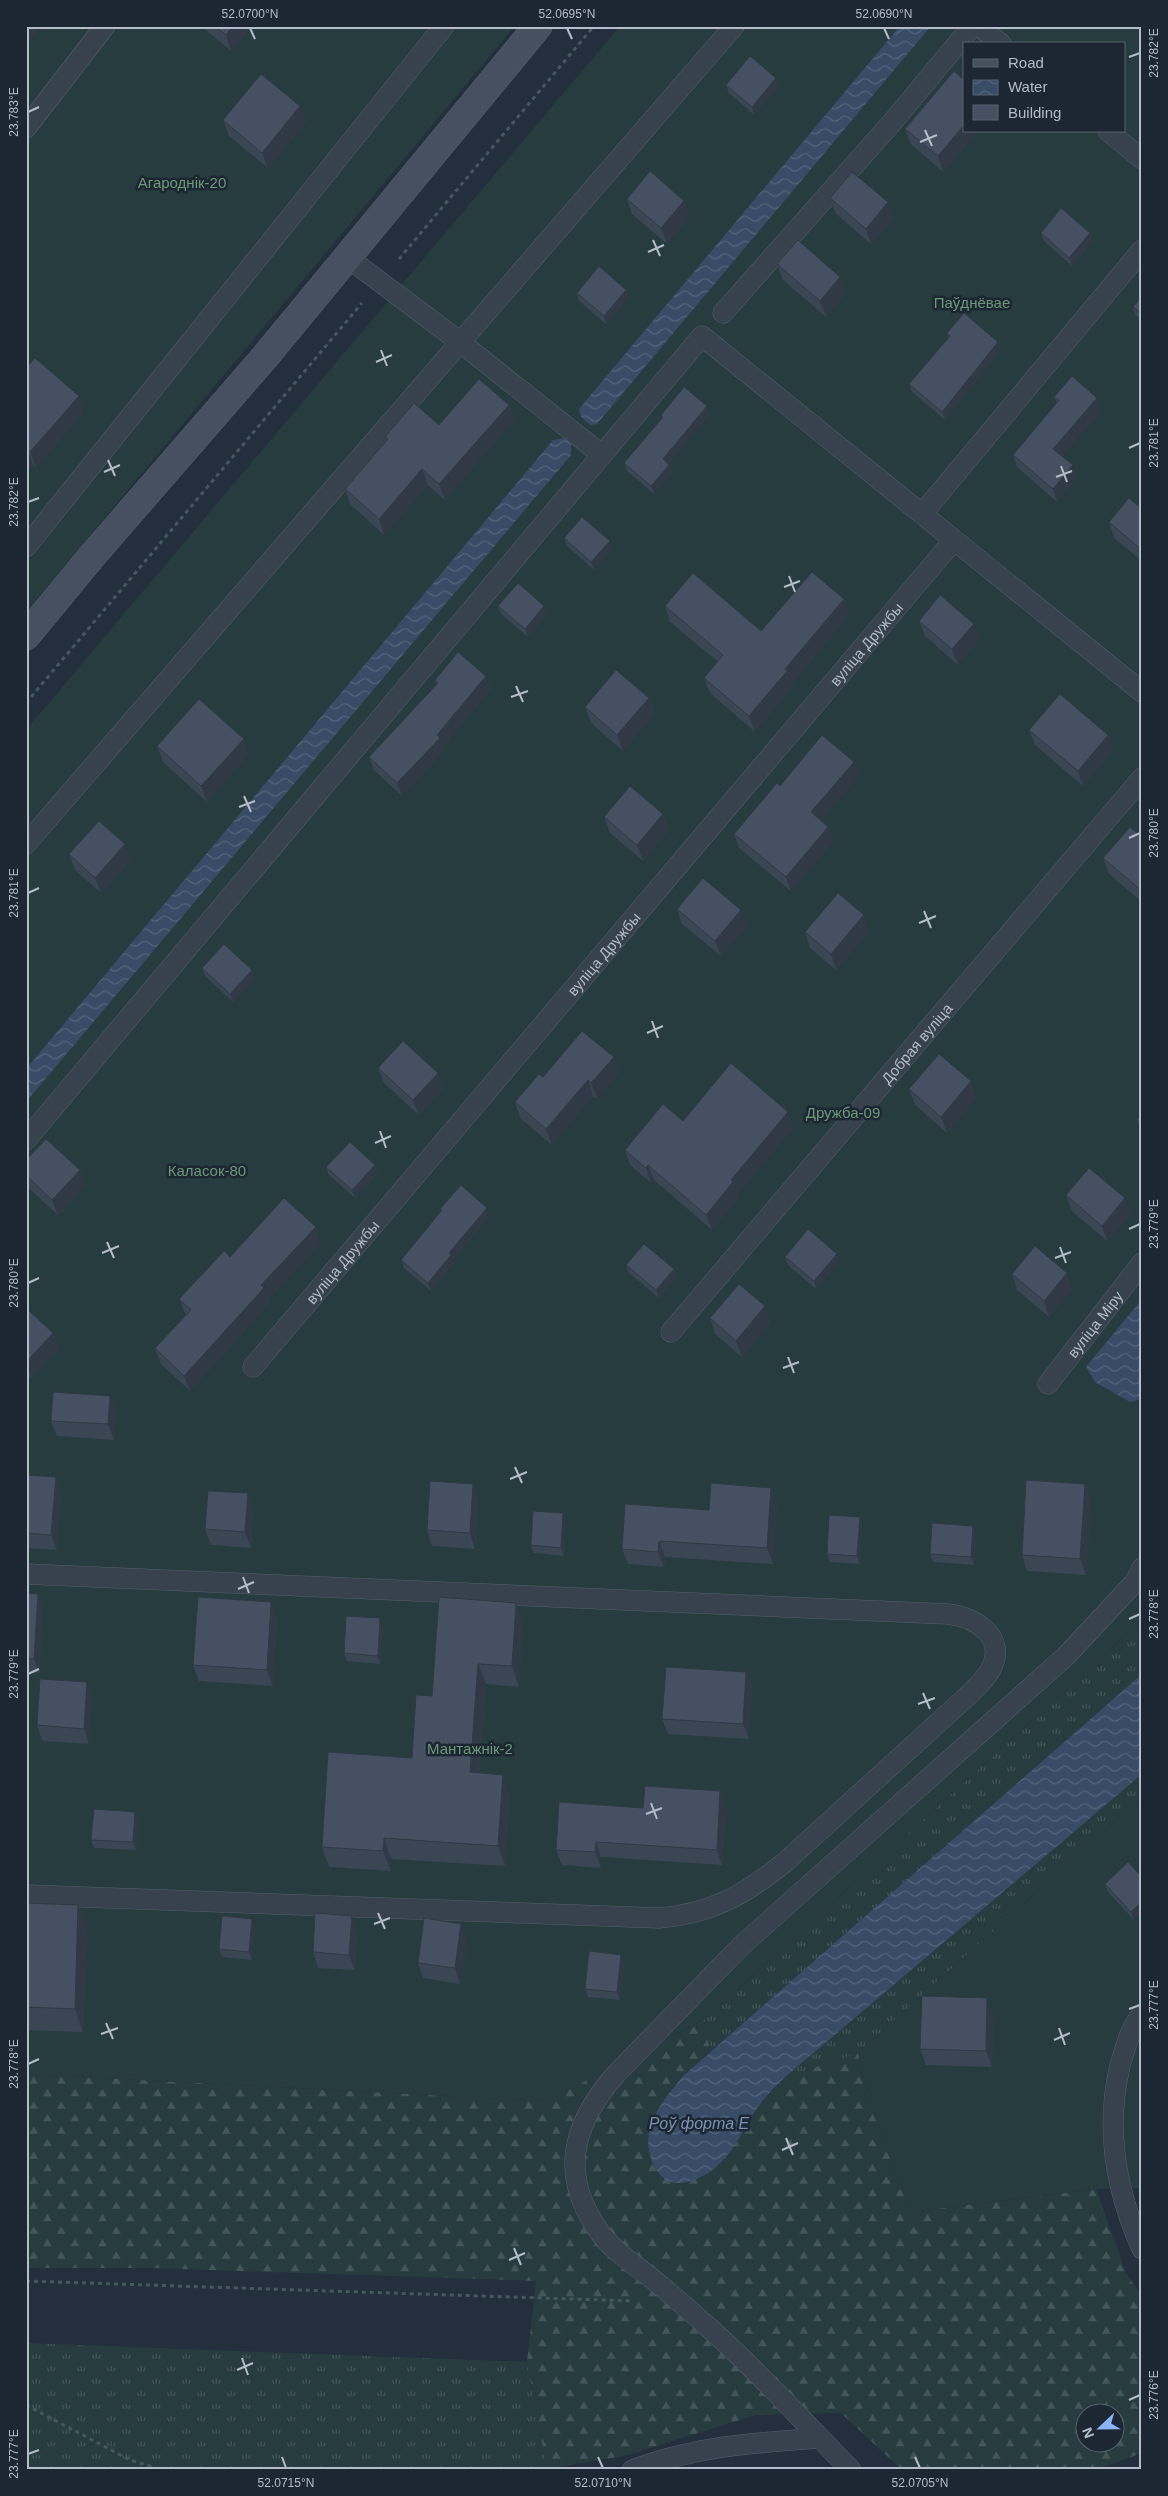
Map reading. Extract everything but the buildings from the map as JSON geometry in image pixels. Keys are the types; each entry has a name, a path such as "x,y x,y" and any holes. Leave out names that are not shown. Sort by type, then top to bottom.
{"street":[{"path":"26,636 92,556 264,358 538,26"}],"lane":[{"path":"26,128 105,26"},
{"path":"26,547 444,26"},
{"path":"26,844 734,26"},
{"path":"723,313 895,119 972,26"},
{"path":"979,26 999,42"},
{"path":"1109,132 1142,159"},
{"path":"922,514 1142,250"},
{"path":"347,257 460,342 602,455"},
{"path":"26,1140 702,336 1142,692"},
{"name":"вуліца Дружбы","path":"253,1367 954,540"},
{"name":"Добрая вуліца","path":"671,1332 1142,778"},
{"name":"вуліца Міру","path":"1048,1384 1142,1263"},
{"path":"851,2470 746,2362 681,2302 619,2252 602,2235 588,2214 580,2193 575,2152 579,2132 589,2110 616,2074 741,1946 1066,1656 1135,1582 1142,1568"},
{"path":"26,1574 948,1614 974,1620 984,1627 990,1637 994,1660 990,1670 973,1691 766,1878 728,1902 686,1916 659,1918 26,1894"},
{"path":"1142,2014 1131,2031 1124,2049 1113,2102 1112,2128 1114,2159 1120,2185 1142,2249"},
{"path":"632,2470 658,2460 719,2446 820,2438"}],"path":[{"path":"26,703 594,26"},
{"path":"26,2281 681,2302"},
{"path":"26,2405 130,2460 162,2470"}],"green space":[{"name":"Агароднік-20","path":"26,26 515,26 26,612"},
{"path":"620,26 1142,26 1142,1620 705,2019 546,2101 26,2074 26,730"},
{"path":"1142,1620 1142,1797 858,2053 784,2078 709,2052 705,2019"},
{"path":"1142,1797 1142,2188 1096,2189 910,2212 874,2115 858,2053"},
{"path":"705,2019 709,2052 683,2076 722,2163 761,2103 784,2078 858,2053 874,2115 910,2212 1096,2189 1126,2273 1142,2296 1142,2453 1095,2470 902,2470 841,2413 756,2415 628,2455 547,2469 527,2362 536,2281 152,2268 26,2268 26,2074 546,2101"},
{"path":"26,2343 527,2362 547,2469 26,2470"}],"water":[{"path":"900,26 931,26 597,424 590,425 581,417 579,409"},
{"path":"565,438 571,444 571,455 26,1102 26,1069 553,440"},
{"path":"1142,1299 1142,1399 1130,1402 1095,1382 1086,1367"},
{"name":"Роў форта Е","path":"1142,1674 1142,1774 784,2078 761,2103 725,2159 717,2166 701,2177 684,2183 668,2181 661,2176 652,2161 648,2135 660,2106 683,2076"}],"park label":[{"name":"Паўднёвае","path":"972,302"},
{"name":"Дружба-09","path":"843,1112"},
{"name":"Каласок-80","path":"207,1170"},
{"name":"Мантажнік-2","path":"470,1748"}]}
